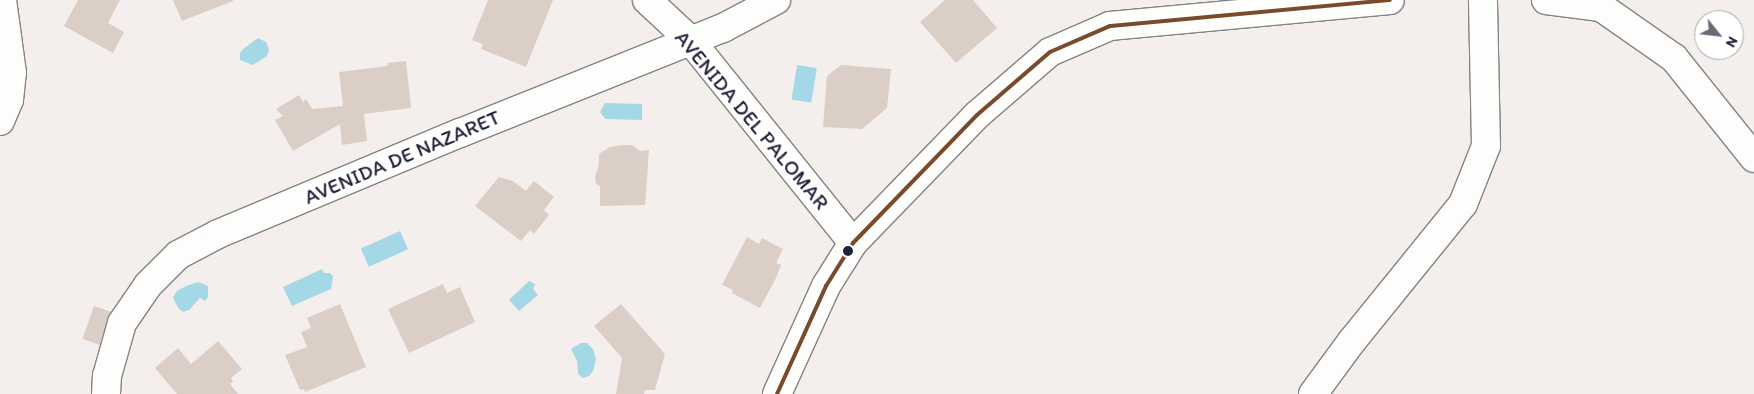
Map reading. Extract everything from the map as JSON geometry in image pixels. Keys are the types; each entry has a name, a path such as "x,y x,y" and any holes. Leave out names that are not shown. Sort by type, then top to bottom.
{"street":[{"name":"AVENIDA DEL PALOMAR","path":"647,0 690,40 853,243"},
{"name":"AVENIDA DE NAZARET","path":"106,394 107,376 122,323 148,285 178,255 218,234 460,132 723,28 776,0"},
{"path":"777,394 826,286 853,243 976,115 1050,52 1110,26 1390,0"},
{"path":"1313,394 1352,341 1463,204 1486,146 1483,0"},
{"path":"1546,0 1601,7 1674,58 1754,158"},
{"path":"0,120 9,100 12,73 1,3"}],"water":[{"path":"258,38 266,42 269,50 267,56 253,65 240,60 240,53 243,49"},
{"path":"797,65 817,68 811,103 792,100"},
{"path":"605,103 642,104 642,120 605,119 600,112"},
{"path":"400,231 408,249 369,267 361,248"},
{"path":"322,269 324,273 330,273 333,276 331,289 292,306 283,287"},
{"path":"529,281 535,284 533,289 538,295 519,311 509,300"},
{"path":"198,282 208,286 208,297 205,301 200,298 189,310 183,312 178,308 173,297 177,291"},
{"path":"581,343 587,343 593,349 596,359 593,371 589,376 583,378 578,374 577,361 571,349"}],"building":[{"path":"78,0 120,0 108,23 124,32 113,53 64,26"},
{"path":"173,0 233,0 233,1 182,21"},
{"path":"488,0 553,0 526,67 481,49 483,44 472,40"},
{"path":"945,0 973,0 997,28 956,63 920,22"},
{"path":"406,61 411,108 364,114 367,141 342,145 340,124 293,151 275,120 283,116 276,109 299,95 303,102 306,99 312,109 343,106 339,72 388,66 387,63"},
{"path":"841,65 891,69 887,108 862,129 823,127 827,76"},
{"path":"632,145 640,151 649,150 645,205 600,206 600,186 596,184 595,177 599,164 599,154 610,147"},
{"path":"499,177 513,181 526,191 534,181 554,197 544,210 549,215 534,234 530,230 521,241 475,206"},
{"path":"747,237 759,244 762,238 783,249 776,263 781,265 776,278 760,308 732,293 733,290 722,285"},
{"path":"443,284 447,293 460,287 475,322 409,353 388,309"},
{"path":"340,304 366,367 305,392 304,389 300,390 285,355 307,347 301,332 311,328 307,318"},
{"path":"621,304 665,354 655,390 645,390 644,394 616,394 622,358 594,326"},
{"path":"94,306 111,312 100,345 83,339"},
{"path":"218,341 242,369 231,378 233,381 230,384 238,394 177,394 155,368 178,348 191,364"}],"transit line":[{"path":"777,394 826,286 853,243 977,115 1050,52 1110,26 1390,0"}]}
